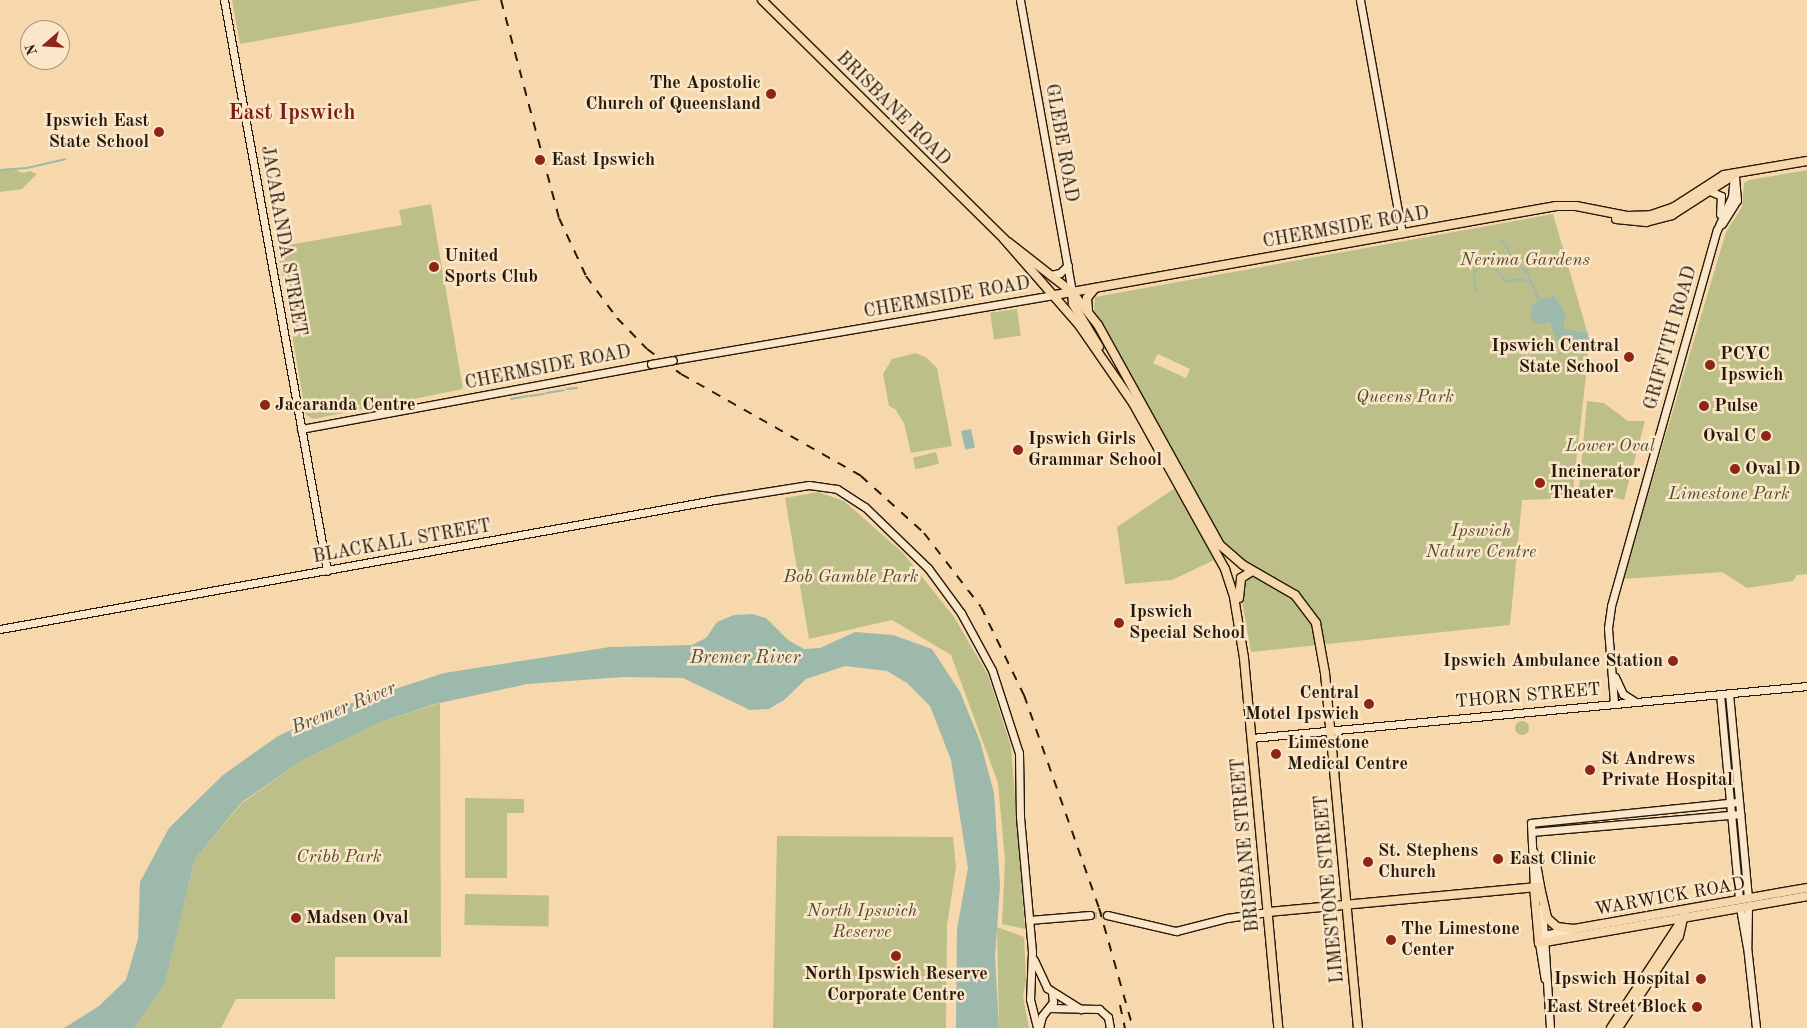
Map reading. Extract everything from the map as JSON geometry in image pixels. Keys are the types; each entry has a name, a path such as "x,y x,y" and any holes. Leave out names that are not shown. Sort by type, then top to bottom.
{"main road":[{"name":"BRISBANE ROAD","path":"762,0 1004,239 1054,295 1103,356"},
{"name":"CHERMSIDE ROAD","path":"1054,295 1556,206 1571,206 1632,216 1656,214 1674,207 1721,177 1807,161"},
{"name":"CHERMSIDE ROAD","path":"1599,212 1626,221 1654,220 1679,212 1734,175"},
{"name":"BRISBANE ROAD","path":"1004,239 1072,292 1088,312"},
{"path":"1088,312 1086,299 1095,288"},
{"path":"1072,292 1073,304 1093,333 1103,356 1149,431 1225,569 1240,623"},
{"name":"LIMESTONE STREET","path":"1088,312 1211,532 1231,556 1252,571 1295,595 1316,623 1321,640 1358,1028"},
{"path":"1240,623 1239,584 1244,574 1252,571"},
{"name":"BRISBANE STREET","path":"1240,623 1278,1028"},
{"path":"1268,912 1537,887"},
{"path":"1537,887 1542,904 1552,924 1574,929"},
{"path":"1537,887 1542,939"},
{"name":"WARWICK ROAD","path":"1574,929 1596,930 1697,907 1807,888"},
{"name":"WARWICK ROAD","path":"1542,939 1596,930 1659,923 1807,896"},
{"path":"1744,899 1744,908"},
{"path":"1611,1028 1683,918 1697,907"},
{"path":"1672,912 1683,918"},
{"path":"1679,936 1693,921 1709,914"},
{"path":"1618,1028 1679,936 1684,926 1683,918"},
{"path":"1659,923 1671,928 1669,940"}],"street":[{"name":"JACARANDA STREET","path":"224,0 327,570"},
{"name":"GLEBE ROAD","path":"1020,0 1072,292"},
{"path":"1360,0 1402,233"},
{"name":"GRIFFITH ROAD","path":"1612,672 1608,624 1715,235 1720,220 1732,197 1734,175"},
{"name":"GRIFFITH ROAD","path":"1715,235 1737,200 1738,186 1734,175"},
{"path":"1710,191 1717,192 1721,198 1720,220"},
{"path":"1051,275 1060,273 1068,265"},
{"name":"CHERMSIDE ROAD","path":"301,429 673,360 1054,295"},
{"name":"BLACKALL STREET","path":"0,629 809,485 842,491 884,524 928,568 977,640 1002,699 1019,753 1020,817 1029,920"},
{"path":"1612,672 1623,694 1636,701"},
{"path":"1612,672 1614,704"},
{"name":"THORN STREET","path":"1251,738 1807,686"},
{"path":"1729,693 1746,877 1744,899"},
{"path":"1720,694 1737,878 1744,899"},
{"path":"1537,887 1531,823 1739,802"},
{"path":"1532,832 1740,814"},
{"path":"1737,878 1742,880 1746,877"},
{"path":"1542,904 1542,939 1550,1028"},
{"path":"1744,908 1756,1028"},
{"path":"1106,915 1176,931 1227,918 1268,912"},
{"path":"1038,1028 1032,1006 1032,952 1029,920 1090,915"},
{"name":"WARWICK ROAD","path":"1542,939 1574,929"},
{"path":"1032,952 1054,999 1038,1028"},
{"path":"1032,992 1037,987 1050,990 1081,1009"},
{"path":"1032,1006 1039,1010 1101,1010 1108,1017 1110,1028"}],"green space":[{"path":"232,0 480,0 240,44"},
{"path":"15,169 22,173 30,171 37,174 22,189 0,192 0,171"},
{"name":"Limestone Park","path":"1807,170 1807,574 1797,575 1793,581 1747,588 1722,572 1623,579 1726,232 1742,207 1744,183 1749,180"},
{"path":"431,204 463,389 313,419 306,415 277,247 402,225 399,210"},
{"name":"Queens Park","path":"1553,214 1589,338 1586,376 1572,498 1522,500 1510,625 1251,652 1241,596 1246,578 1239,556 1233,551 1172,580 1125,584 1117,527 1187,480 1094,310 1095,297","holes":["1158,354 1190,369 1186,378 1153,363"]},
{"path":"1017,309 1021,336 994,339 990,313"},
{"path":"916,353 927,358 937,368 952,446 911,453 904,423 895,409 889,406 883,374 892,359"},
{"name":"Lower Oval","path":"1587,401 1604,403 1628,421 1645,421 1624,500 1579,488"},
{"path":"936,452 939,464 916,469 913,458"},
{"name":"Bob Gamble Park","path":"818,492 844,501 903,553 954,617 988,675 1011,747 1025,929 1002,924 1005,860 998,783 951,655 892,620 809,639 785,498"},
{"name":"Cribb Park","path":"440,703 441,957 335,957 335,999 236,999 221,1028 134,1028 165,984 195,859 242,803 303,760 379,723"},
{"path":"1519,721 1525,721 1529,728 1525,735 1519,735 1515,731 1515,725"},
{"path":"465,798 524,799 524,813 507,813 507,878 465,878"},
{"name":"North Ipswich Reserve","path":"777,836 953,837 956,867 947,925 946,1028 773,1028"},
{"path":"465,894 549,895 548,926 464,925"},
{"path":"997,927 1024,937 1026,979 1023,997 1029,1028 999,1028"}],"water":[{"path":"1554,296 1565,312 1564,329 1588,333 1586,349 1569,347 1556,340 1550,322 1539,325 1531,320 1532,306 1540,300"},
{"path":"971,429 975,448 965,450 961,431"},
{"name":"Bremer River","path":"752,614 766,618 788,640 804,649 820,648 855,632 893,635 932,649 960,692 980,741 994,793 1000,885 995,957 999,1028 956,1028 957,929 968,868 951,760 930,706 907,683 887,671 845,666 806,679 784,700 769,709 750,710 683,678 624,677 527,684 435,704 379,723 303,760 242,802 195,859 165,984 134,1028 64,1028 99,1006 126,980 138,939 140,882 169,828 223,775 278,736 349,704 444,673 610,647 692,645 706,638 717,622 734,615"}],"waterway":[{"path":"0,170 27,168 65,159"},
{"path":"1500,240 1506,245 1513,262 1527,271 1539,301"},
{"path":"1476,253 1493,264 1506,282 1520,279 1532,283"},
{"path":"1476,292 1474,272 1489,261"},
{"path":"567,389 577,388"},
{"path":"546,393 564,390"},
{"path":"530,396 544,394"},
{"path":"511,399 528,396"}],"tunnel":[{"path":"1090,915 1107,915"}],"railway":[{"path":"501,0 559,218 586,276 617,318 647,349 681,374 861,476 924,533 981,607 1024,695 1099,908 1133,1028"},
{"path":"1120,1005 1125,1028"}],"place":[{"name":"The Apostolic Church of Queensland","path":"771,94"},
{"name":"Ipswich East State School","path":"159,132"},
{"name":"East Ipswich","path":"540,160"},
{"name":"United Sports Club","path":"434,267"},
{"name":"Ipswich Central State School","path":"1629,357"},
{"name":"PCYC Ipswich","path":"1710,365"},
{"name":"Jacaranda Centre","path":"265,405"},
{"name":"Pulse","path":"1704,406"},
{"name":"Oval C","path":"1766,436"},
{"name":"Ipswich Girls Grammar School","path":"1018,450"},
{"name":"Oval D","path":"1735,469"},
{"name":"Incinerator Theater","path":"1540,483"},
{"name":"Ipswich Special School","path":"1119,623"},
{"name":"Ipswich Ambulance Station","path":"1673,661"},
{"name":"Central Motel Ipswich","path":"1369,704"},
{"name":"Limestone Medical Centre","path":"1276,754"},
{"name":"St Andrews Private Hospital","path":"1590,770"},
{"name":"East Clinic","path":"1498,859"},
{"name":"St. Stephens Church","path":"1368,862"},
{"name":"Madsen Oval","path":"296,918"},
{"name":"The Limestone Center","path":"1391,940"},
{"name":"North Ipswich Reserve Corporate Centre","path":"896,956"},
{"name":"Ipswich Hospital","path":"1701,979"},
{"name":"East Street Block","path":"1697,1007"}],"district":[{"name":"East Ipswich","path":"292,114"}],"park label":[{"name":"Nerima Gardens","path":"1525,260"},
{"name":"Ipswich Nature Centre","path":"1481,542"}]}
